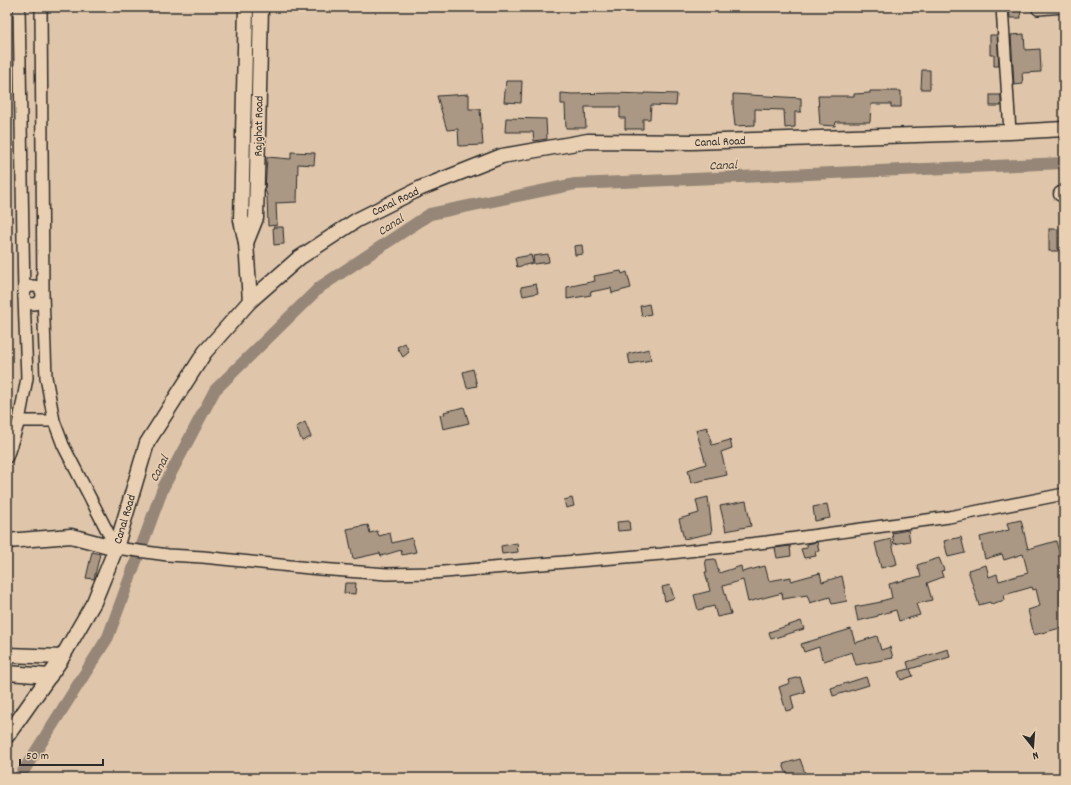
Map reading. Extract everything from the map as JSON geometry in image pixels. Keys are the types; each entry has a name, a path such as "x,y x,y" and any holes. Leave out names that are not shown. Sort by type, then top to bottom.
{"street":[{"path":"7,457 18,421 27,378 24,296 19,7"},
{"path":"41,7 42,294 46,378 54,421 63,445 122,549"},
{"name":"Rajghat Road","path":"246,7 241,220 246,243 250,302"},
{"name":"Rajghat Road","path":"246,243 256,218 261,7"},
{"path":"1002,7 1010,132"},
{"path":"1038,9 1064,7"},
{"name":"Canal Road","path":"7,736 62,657 94,602 122,549 147,443 205,352 250,302 300,258 357,220 420,188 502,156 588,141 692,142 1064,129"},
{"path":"24,296 26,289 32,286 39,288 42,294"},
{"path":"27,378 46,378"},
{"path":"18,421 54,421"},
{"path":"7,541 71,536 122,549 168,555 203,557 319,570 386,574 432,573 662,554 767,542 949,517 1064,494"},
{"path":"7,654 62,657"},
{"path":"7,673 50,676"}],"building":[{"path":"1009,7 1020,7 1021,18 1010,18"},
{"path":"1024,34 1025,50 1040,49 1041,72 1022,73 1023,84 1014,85 1011,35"},
{"path":"990,35 997,35 999,66 994,66 994,55 990,55"},
{"path":"922,70 930,70 930,89 921,89"},
{"path":"506,81 522,81 521,103 504,102"},
{"path":"870,91 901,91 901,107 891,107 891,104 871,104 870,122 836,122 835,126 820,125 818,96 854,96 854,94 870,93"},
{"path":"561,93 677,94 676,106 651,105 650,119 643,119 643,129 625,129 625,118 620,118 620,107 585,107 586,128 566,128 565,104 561,104"},
{"path":"469,94 469,109 480,109 483,145 459,146 458,129 447,130 437,96"},
{"path":"733,94 801,98 801,112 795,112 795,127 785,128 784,110 755,109 755,125 735,126"},
{"path":"990,95 1001,95 1001,106 990,106"},
{"path":"506,118 546,119 547,139 534,141 533,132 505,132"},
{"path":"291,152 315,153 314,165 298,164 297,202 276,203 277,225 268,226 267,195 265,190 267,157 291,159"},
{"path":"273,227 283,227 284,244 274,245"},
{"path":"1049,229 1058,229 1058,251 1049,251"},
{"path":"582,245 583,254 575,255 574,246"},
{"path":"548,254 549,262 534,264 533,256"},
{"path":"531,255 533,263 517,267 515,258"},
{"path":"621,271 622,274 627,272 631,288 612,293 611,288 590,292 591,295 567,299 567,287 595,281 594,276"},
{"path":"536,284 538,293 523,296 521,287"},
{"path":"649,304 651,314 642,316 640,306"},
{"path":"405,343 409,352 403,357 397,347"},
{"path":"649,349 651,360 630,364 628,354"},
{"path":"473,369 477,386 467,388 463,372"},
{"path":"464,407 469,423 443,429 440,415 445,414 444,412"},
{"path":"305,422 311,437 302,441 296,427"},
{"path":"707,427 712,445 730,440 732,448 721,452 727,475 691,483 688,470 706,464 696,430"},
{"path":"708,497 712,533 684,539 679,519 699,513 696,500"},
{"path":"572,498 574,506 566,508 564,500"},
{"path":"746,501 751,526 726,531 720,506"},
{"path":"827,504 830,518 815,521 813,507"},
{"path":"1021,520 1028,549 1056,541 1064,571 1064,627 1034,635 1028,610 1040,606 1036,589 1033,590 1032,587 1004,595 1005,600 991,604 990,602 979,605 968,570 986,565 989,577 997,574 999,581 1028,573 1023,554 1004,560 1002,554 985,559 980,537 1009,530 1007,523"},
{"path":"629,521 630,530 618,531 617,522"},
{"path":"368,525 370,533 377,531 379,536 390,533 392,543 412,538 416,552 402,555 401,550 381,556 380,553 353,559 347,529"},
{"path":"908,530 910,541 894,544 892,533"},
{"path":"961,537 965,553 948,557 944,541"},
{"path":"891,539 897,564 881,568 875,543"},
{"path":"817,542 819,551 815,552 816,556 804,558 801,549 807,548 807,544"},
{"path":"517,543 518,552 502,554 501,546"},
{"path":"790,546 791,556 777,558 775,548"},
{"path":"92,552 100,554 94,579 86,578"},
{"path":"939,558 944,570 941,571 943,577 927,583 932,600 916,604 920,615 899,621 896,610 858,621 855,607 881,602 892,598 889,584 921,576 917,565"},
{"path":"715,559 719,573 741,566 742,572 765,566 769,581 791,577 791,581 820,573 822,582 842,576 847,601 832,604 830,597 810,603 807,595 783,599 782,593 748,602 743,580 723,586 731,614 717,617 714,606 698,610 694,595 710,591 705,572 707,572 705,560"},
{"path":"345,583 356,583 355,594 344,593"},
{"path":"670,585 674,598 665,601 662,587"},
{"path":"801,621 804,629 771,639 769,632"},
{"path":"851,629 855,643 877,636 881,650 890,647 893,658 856,665 852,652 824,661 823,658 822,659 819,647 804,652 801,644"},
{"path":"948,649 950,657 910,669 913,676 901,680 898,672 909,669 907,662"},
{"path":"800,677 805,692 791,696 794,709 786,711 779,687 790,683 789,680"},
{"path":"866,677 869,685 833,696 831,688"},
{"path":"800,759 805,773 788,778 783,764"}],"waterway":[{"name":"Canal","path":"19,778 108,637 163,488 215,390 320,287 430,214 575,184 1064,163"}]}
